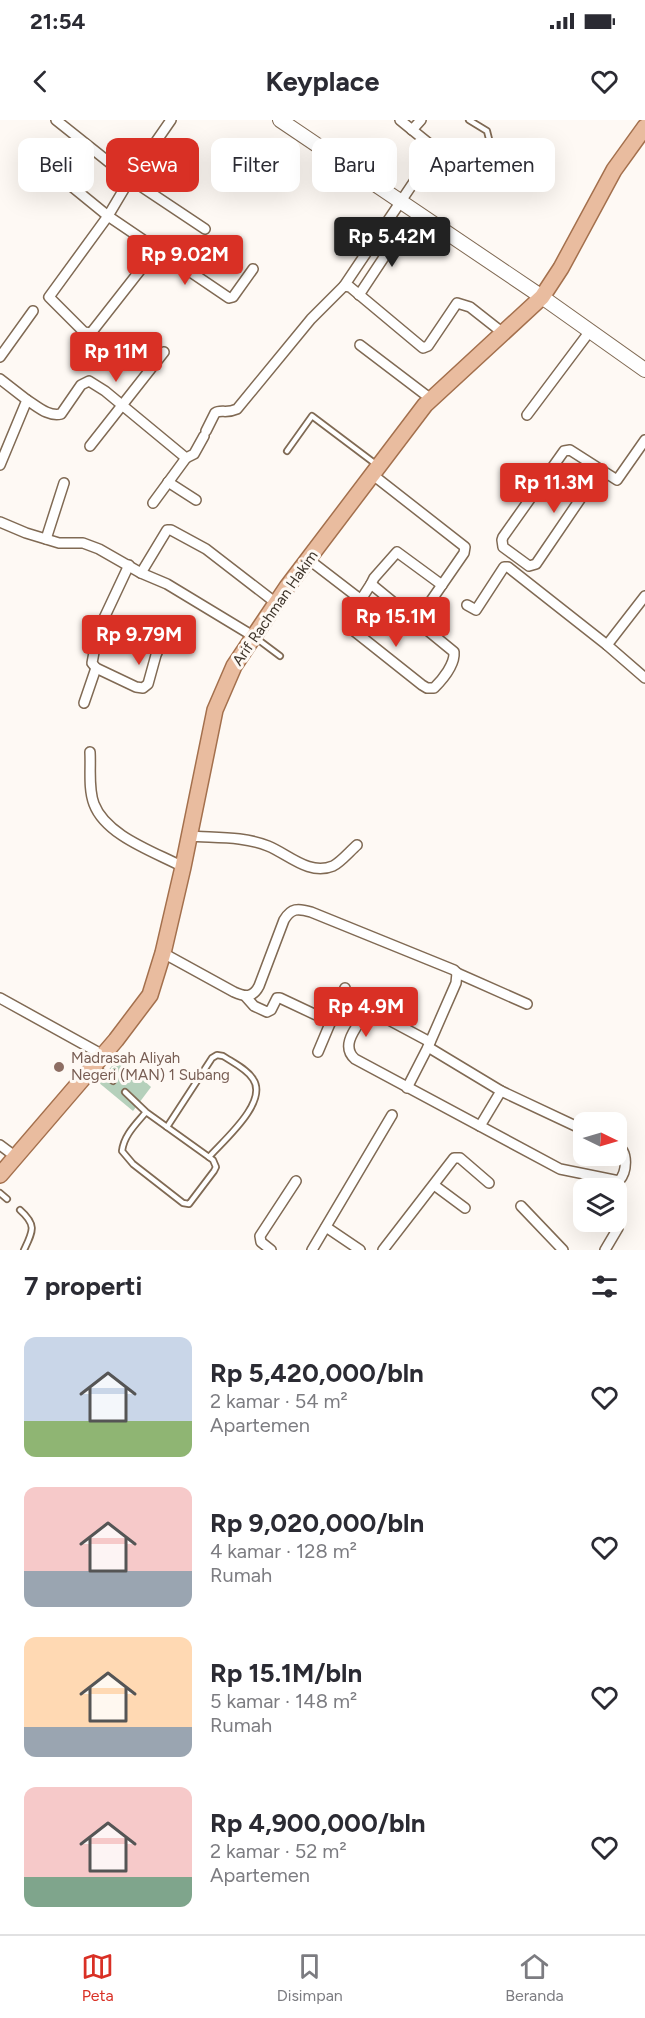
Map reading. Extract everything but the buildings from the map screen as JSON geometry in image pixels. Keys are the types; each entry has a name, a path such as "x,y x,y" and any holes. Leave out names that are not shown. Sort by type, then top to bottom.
{"main road":[{"name":"Arif Rachman Hakim","path":"0,1175 140,1011 150,995 163,953 218,703 234,666 308,559 431,399 542,297 561,268 614,170 645,127"}],"street":[{"path":"56,120 106,160"},
{"path":"158,138 171,120"},
{"path":"280,120 542,297 645,370"},
{"path":"400,120 422,138"},
{"path":"412,130 421,120"},
{"path":"153,503 186,458 194,454 214,413 218,411 228,413 237,409 311,319 344,286 409,191"},
{"path":"80,192 108,216 229,298 233,297 253,269"},
{"path":"122,192 108,216 49,297 84,332 91,333 156,249"},
{"path":"150,192 205,229"},
{"path":"358,295 404,226"},
{"path":"344,286 350,287 423,348 428,346 457,303 470,308 503,333"},
{"path":"0,357 33,311"},
{"path":"527,415 590,331"},
{"path":"360,345 431,399"},
{"path":"90,446 164,351"},
{"path":"0,379 47,413 57,416 61,414 81,385 89,381 99,386 186,458"},
{"path":"0,465 27,400"},
{"path":"600,470 536,564 529,566 503,547 503,537 564,451 570,450 600,470 614,480 618,480 645,440"},
{"path":"376,471 463,544 464,553 417,621"},
{"path":"46,539 64,483"},
{"path":"168,483 196,500"},
{"path":"0,522 26,534 59,543 83,543 99,549 141,573 167,584 253,636"},
{"path":"141,573 167,530 171,530 206,549 276,603"},
{"path":"371,585 455,654 452,664 437,686 431,688 422,685 348,627 348,620 374,578 397,552 442,585"},
{"path":"308,559 360,599"},
{"path":"129,565 98,632 92,663 96,668 136,687 143,688 148,684 156,655 167,630"},
{"path":"467,605 476,609 504,567 508,567 645,678"},
{"path":"607,645 645,596"},
{"path":"84,703 96,668"},
{"path":"90,752 93,803 107,824 118,833 183,867"},
{"path":"189,836 245,840 269,846 282,855 317,869 333,866 357,845"},
{"path":"246,997 256,991 288,912 297,909 417,954 527,1004"},
{"path":"163,953 246,997 254,1006 267,1012 277,998 280,998 331,1022"},
{"path":"407,1088 456,983 457,973"},
{"path":"318,1052 345,988"},
{"path":"0,998 98,1060"},
{"path":"573,1125 501,1091 374,1012 366,1012 350,1039 350,1054 407,1088 560,1169 619,1181 625,1172 625,1166"},
{"path":"480,1126 501,1091"},
{"path":"312,1250 392,1115"},
{"path":"0,1145 16,1157"},
{"path":"382,1250 455,1157 460,1158 489,1183"},
{"path":"271,1250 261,1242 260,1236 296,1181"},
{"path":"434,1185 465,1208"},
{"path":"521,1206 563,1250"},
{"path":"326,1227 360,1250"},
{"path":"605,1250 616,1232"}],"lane":[{"path":"469,120 487,131 489,138"},
{"path":"287,451 312,416 376,471"},
{"path":"253,636 280,656"},
{"path":"167,1127 212,1058 217,1055 223,1056 252,1076 257,1088 255,1100 248,1113 209,1157"},
{"path":"98,1060 112,1081"},
{"path":"125,1092 146,1112 213,1160 216,1167 214,1171 189,1204 183,1203 133,1164 122,1151 123,1142 129,1132 146,1112"},
{"path":"0,1193 7,1199"},
{"path":"20,1210 30,1218 32,1227 24,1250"}],"green space":[{"path":"119,1058 151,1087 133,1111 98,1082"}],"place":[{"name":"Madrasah Aliyah Negeri (MAN) 1 Subang","path":"59,1067"}]}
